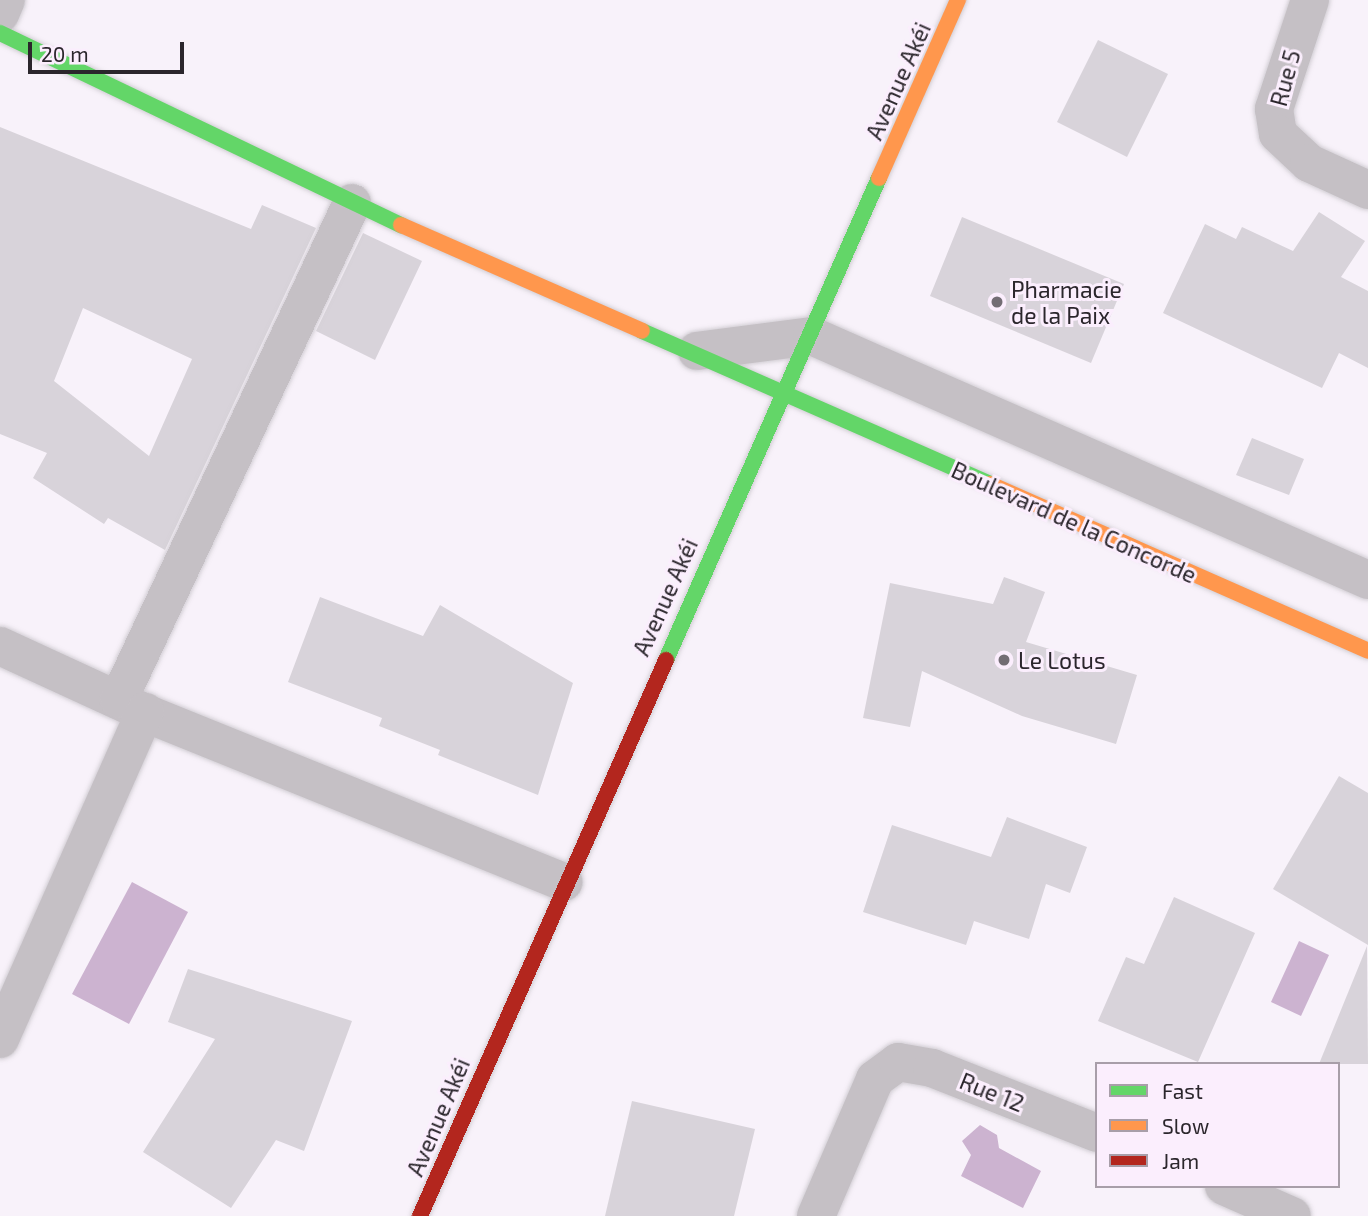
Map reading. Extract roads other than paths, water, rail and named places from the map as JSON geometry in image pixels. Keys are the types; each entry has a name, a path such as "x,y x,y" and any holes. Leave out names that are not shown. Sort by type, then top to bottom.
{"street":[{"path":"0,14 6,0"},
{"name":"Avenue Akéi","path":"420,1216 779,392 812,336 958,0"},
{"name":"Rue 5","path":"1310,0 1274,109 1278,134 1309,163 1368,190"},
{"name":"Boulevard de la Concorde","path":"0,33 352,203 697,351 779,392 1368,651"},
{"path":"0,1039 117,698 352,203"},
{"path":"697,351 812,336 1368,580"},
{"path":"0,646 117,698 565,881"},
{"name":"Rue 12","path":"817,1216 886,1066 932,1068 1095,1132"},
{"path":"1229,1188 1292,1216"}],"place":[{"name":"Pharmacie de la Paix","path":"997,302"},
{"name":"Le Lotus","path":"1004,660"}]}
